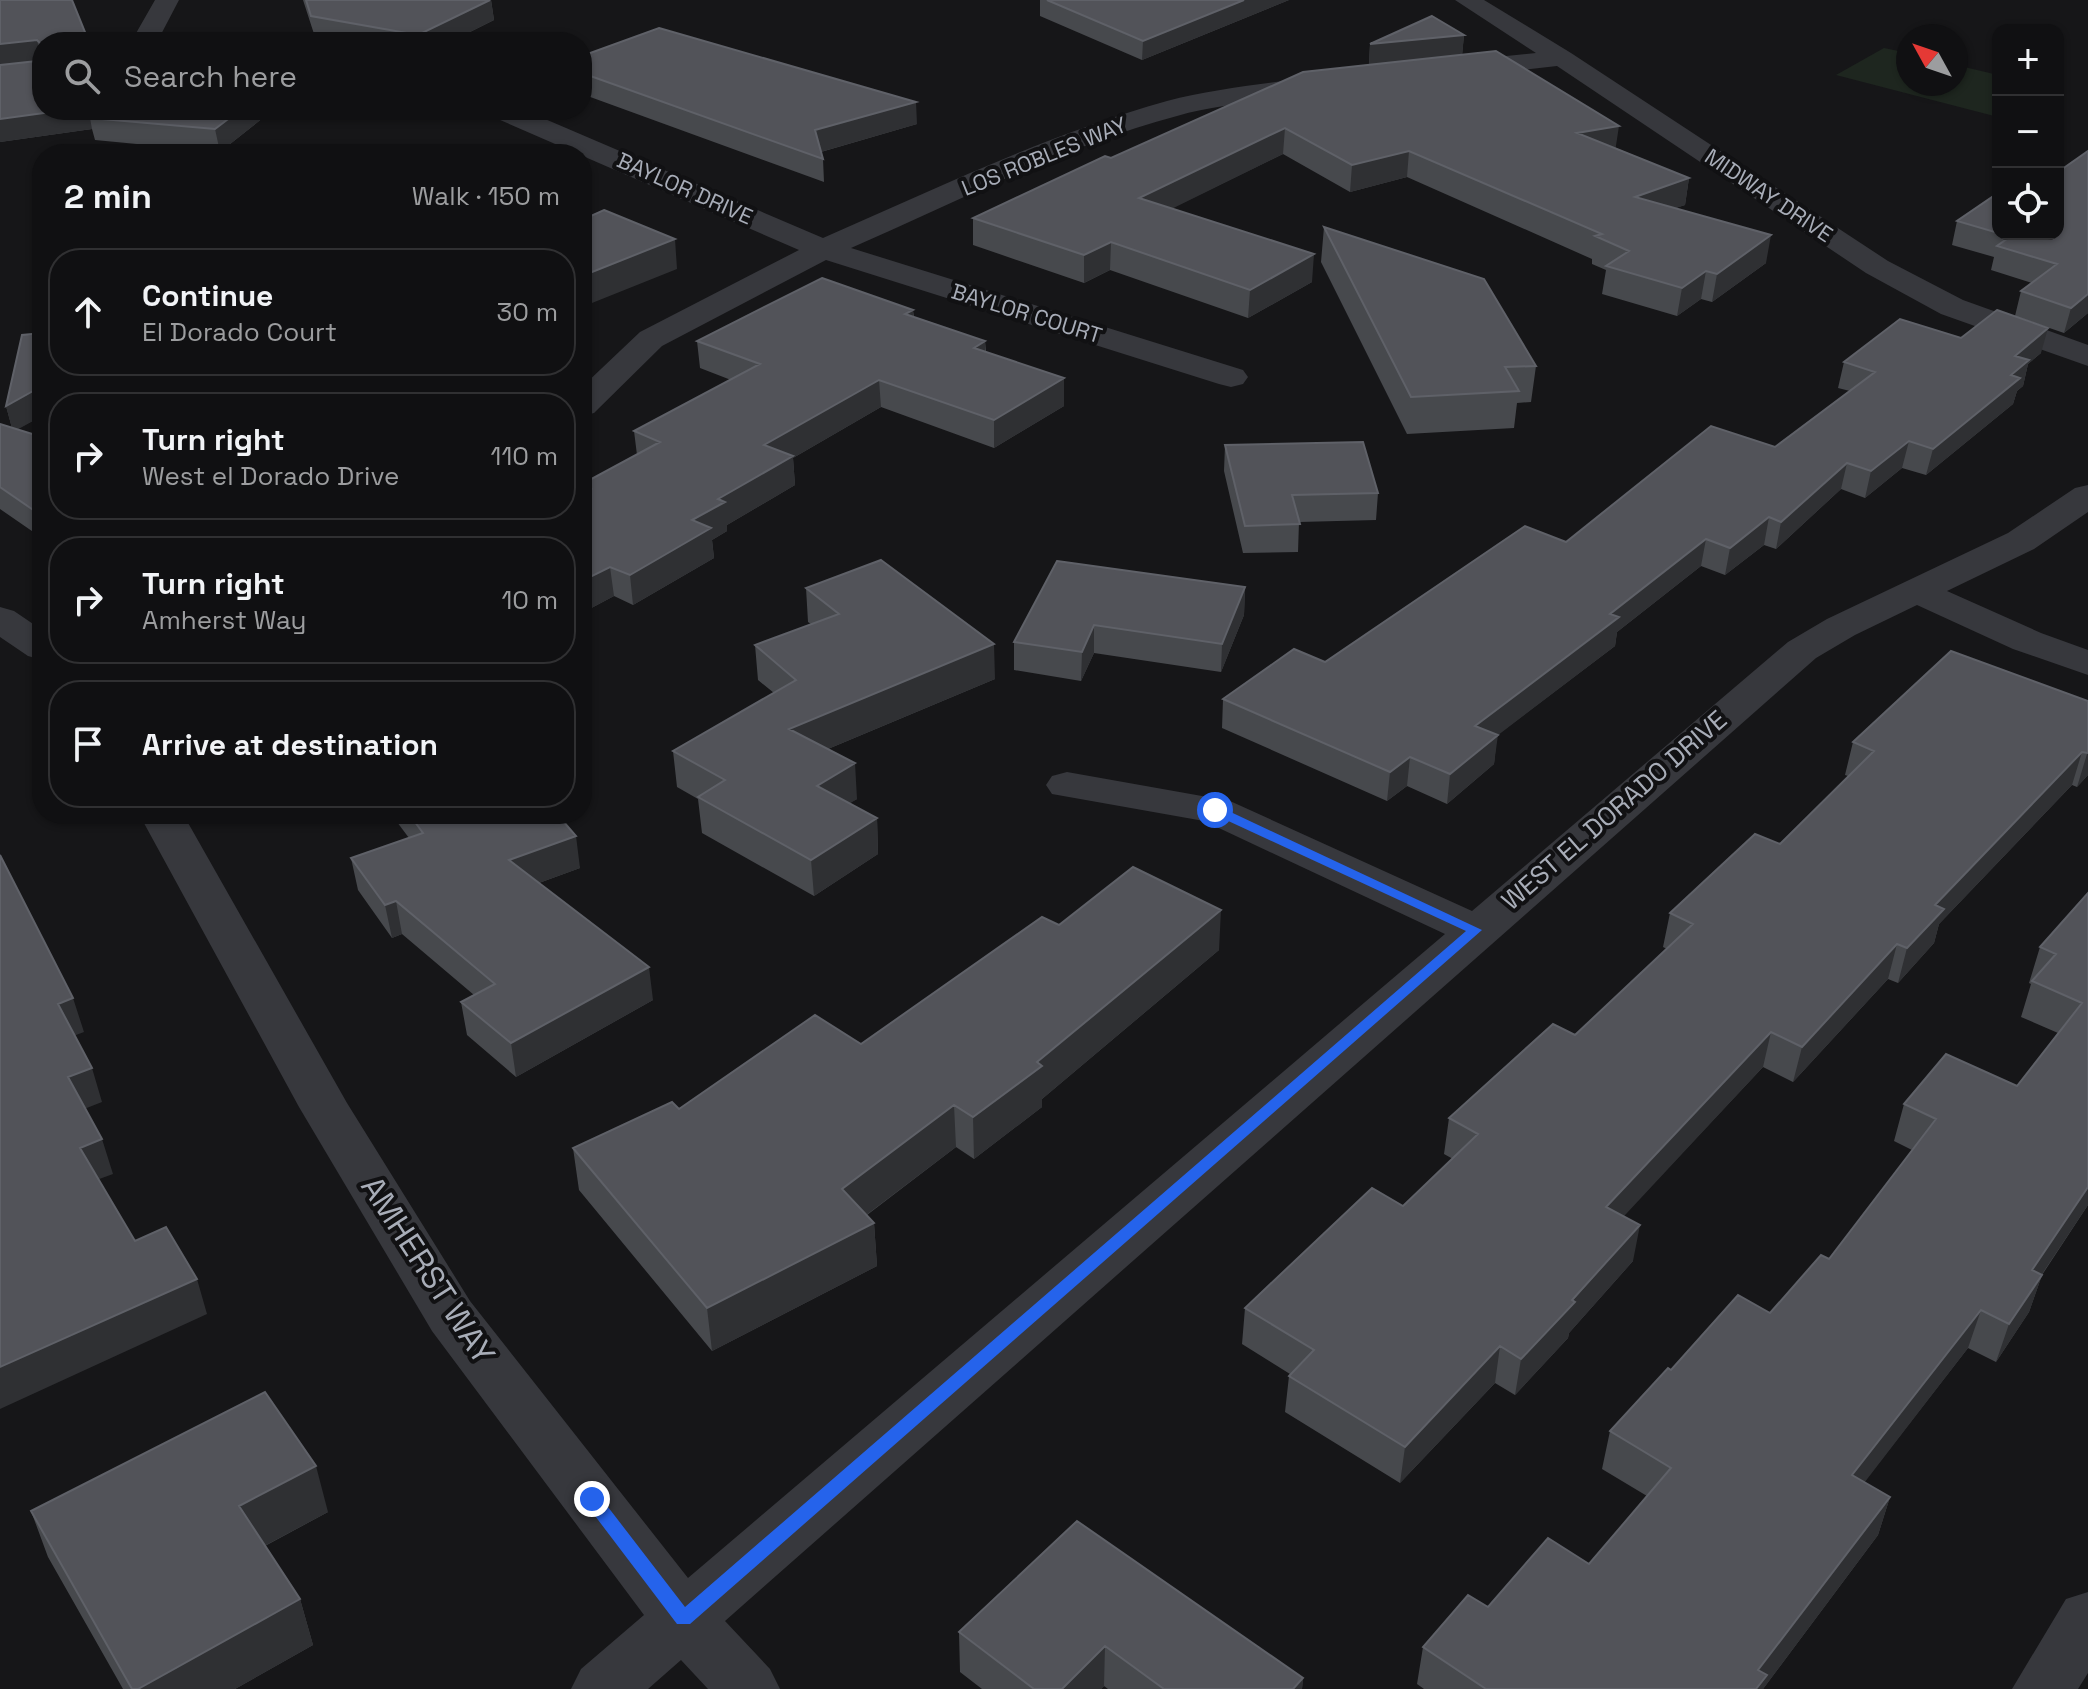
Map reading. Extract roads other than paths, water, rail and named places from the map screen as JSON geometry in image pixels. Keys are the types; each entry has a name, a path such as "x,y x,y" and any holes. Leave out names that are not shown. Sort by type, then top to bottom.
{"street":[{"path":"149,32 167,0"},
{"name":"MIDWAY DRIVE","path":"1467,0 1562,58 1877,267 1952,307 2088,356"},
{"path":"1426,72 1562,58"},
{"name":"LOS ROBLES WAY","path":"592,396 651,339 823,249 1057,147 1177,107 1338,81"},
{"name":"BAYLOR DRIVE","path":"524,120 580,144"},
{"name":"BAYLOR DRIVE","path":"592,149 823,249"},
{"name":"BAYLOR COURT","path":"823,249 1231,377"},
{"name":"WEST EL DORADO DRIVE","path":"603,1689 1475,930 1802,650 1841,627 2021,541 2088,496"},
{"path":"1917,591 2027,641 2088,663"},
{"path":"0,619 32,641"},
{"path":"1067,785 1215,810 1475,930"},
{"name":"AMHERST WAY","path":"167,824 324,1107 451,1316 683,1619 748,1689"},
{"path":"2044,1689 2088,1618"}]}
